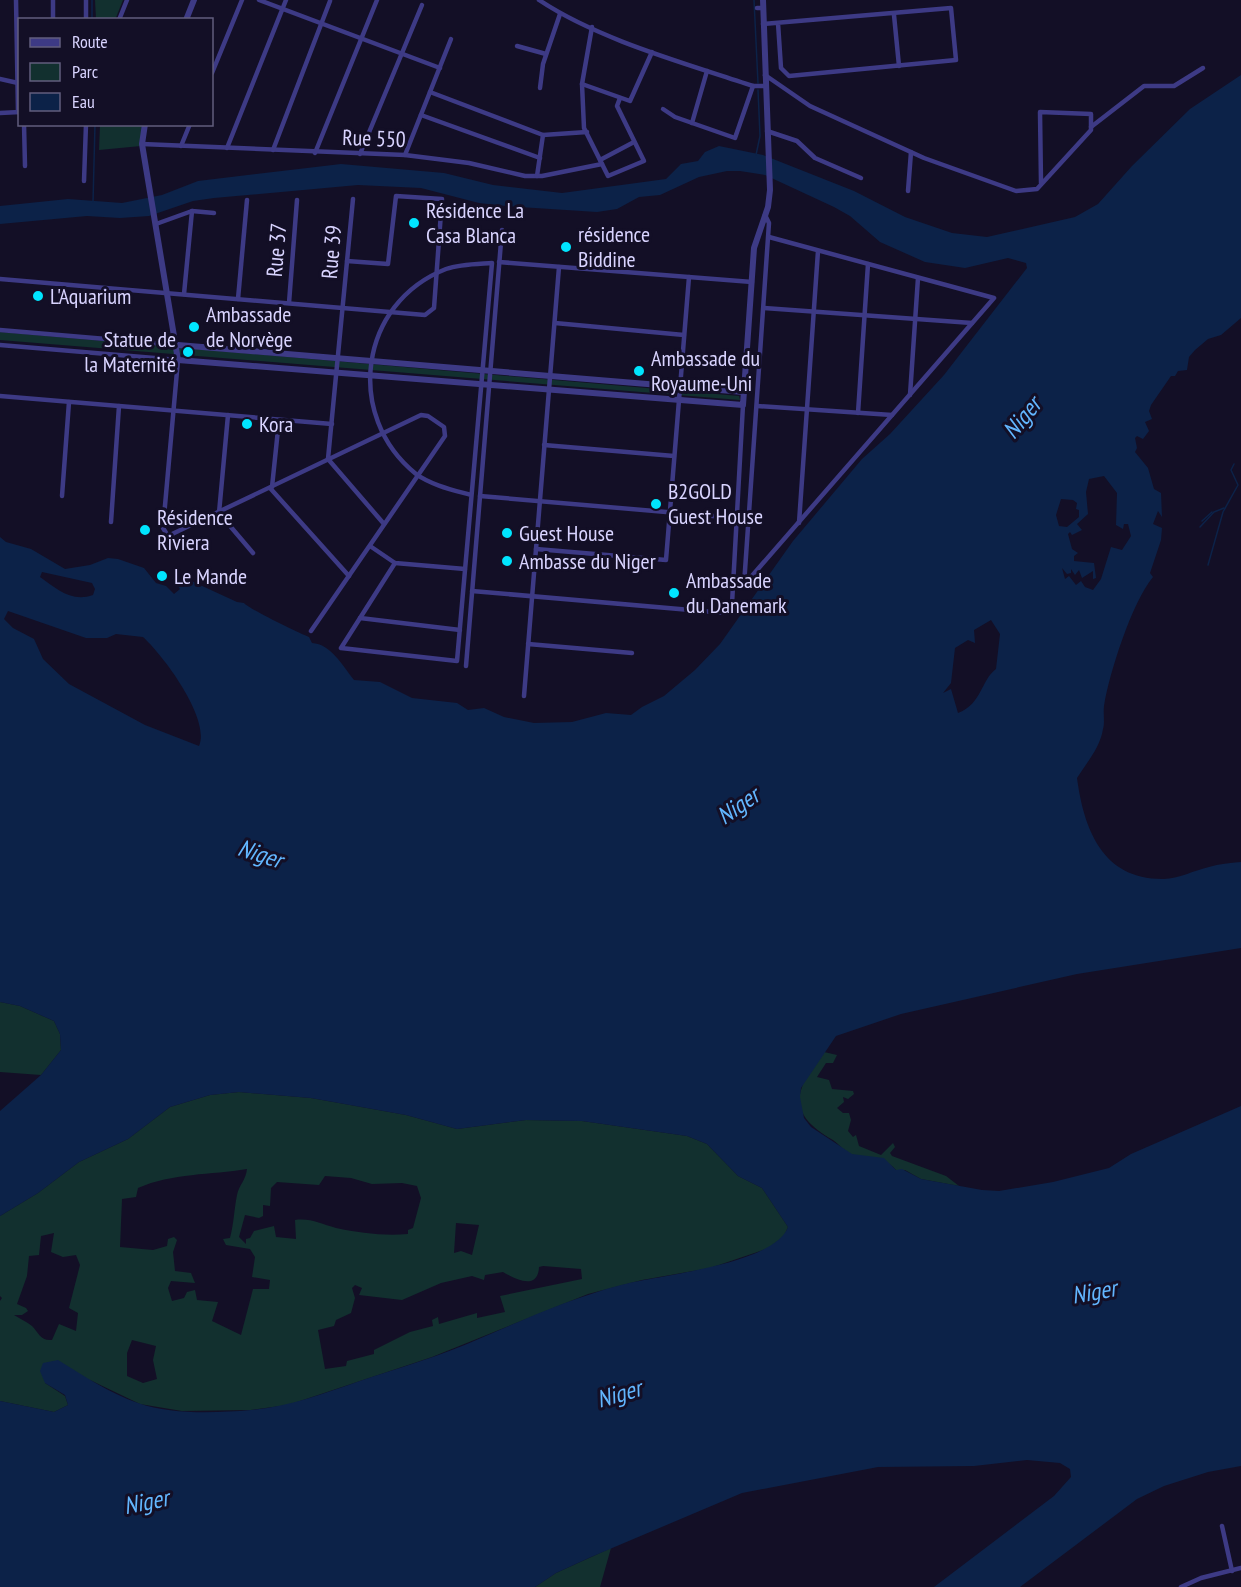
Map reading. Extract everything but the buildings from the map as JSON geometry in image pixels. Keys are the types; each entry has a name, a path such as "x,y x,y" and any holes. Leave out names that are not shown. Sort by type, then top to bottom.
{"street":[{"path":"0,79 18,83 16,0"},
{"path":"53,0 53,18"},
{"path":"86,0 86,18"},
{"path":"120,18 127,0"},
{"path":"187,18 194,0"},
{"path":"213,71 242,0"},
{"path":"259,0 440,68"},
{"path":"226,148 286,0"},
{"path":"315,153 378,0"},
{"path":"539,0 560,14 652,52 753,86 766,86"},
{"path":"472,591 725,613 732,604 754,248 765,216 770,190 766,86 762,60 764,24 760,8 763,0"},
{"path":"273,150 330,1"},
{"path":"939,2 940,10"},
{"path":"360,154 422,5"},
{"path":"764,24 778,23 894,15 951,8 956,60 789,76 781,68 778,23"},
{"path":"540,88 546,54 560,14"},
{"path":"894,15 899,66"},
{"path":"592,27 582,84 587,132 608,176 644,160 617,106 620,98"},
{"path":"405,155 451,39"},
{"path":"517,46 546,54"},
{"path":"582,84 630,101 634,97 652,52"},
{"path":"765,75 810,106 911,152 1016,191 1037,189 1091,127 1144,86 1174,86 1203,68"},
{"path":"692,123 707,71"},
{"path":"663,109 675,117 735,138 753,86"},
{"path":"430,92 543,135 587,132"},
{"path":"0,113 18,112"},
{"path":"1041,183 1040,112 1091,114 1091,127"},
{"path":"421,115 540,158"},
{"path":"24,126 26,166"},
{"path":"84,181 86,126"},
{"path":"145,126 142,144 178,345 164,531 168,536 421,415 428,416 444,427 444,436 311,631"},
{"path":"181,146 189,126"},
{"path":"767,131 797,141 815,158 861,178"},
{"path":"537,176 543,135"},
{"path":"601,162 634,141"},
{"name":"Rue 550","path":"142,144 405,155 469,163 525,176 537,176 601,162"},
{"path":"908,191 911,152"},
{"path":"0,284 0,279 425,315 434,308 442,199 438,196 396,196 388,264 347,261"},
{"name":"Rue 39","path":"328,459 353,199"},
{"path":"238,299 247,200"},
{"name":"Rue 37","path":"289,303 297,200"},
{"path":"156,224 192,211 214,213"},
{"path":"184,294 192,211"},
{"path":"765,216 769,223 769,237 744,585 994,298 769,237"},
{"path":"466,666 502,230"},
{"path":"799,524 818,251"},
{"path":"499,262 752,282"},
{"path":"395,563 341,648 457,660 492,263 447,269 410,292 391,312 374,347 370,361 369,375 377,422 392,449 418,475 471,495"},
{"path":"858,413 868,264"},
{"path":"524,696 559,267"},
{"path":"536,549 666,560 689,277"},
{"path":"910,395 918,278"},
{"path":"764,308 972,323"},
{"path":"555,323 684,334"},
{"path":"0,330 744,392"},
{"path":"0,345 743,405"},
{"path":"0,396 332,424"},
{"path":"62,496 69,402"},
{"path":"111,522 119,406"},
{"path":"757,406 892,415"},
{"path":"228,415 219,513 253,554"},
{"path":"279,420 271,487 349,576"},
{"path":"544,445 674,456"},
{"path":"328,459 384,524"},
{"path":"480,496 540,503 736,518"},
{"path":"370,546 395,563 465,569"},
{"path":"360,618 460,630"},
{"path":"528,644 632,653"},
{"path":"1222,1526 1232,1571"},
{"path":"1181,1587 1201,1578 1241,1568"}],"green space":[{"path":"95,0 123,0 116,18 96,18"},
{"path":"100,126 145,126 141,146 99,150"},
{"path":"0,332 739,396 740,400 0,340"},
{"path":"0,1002 20,1006 54,1021 60,1034 61,1050 41,1075 0,1072"},
{"path":"824,1052 837,1055 833,1063 826,1063 817,1077 829,1080 832,1089 853,1091 854,1094 848,1099 843,1097 844,1102 837,1108 843,1113 849,1113 851,1120 848,1131 853,1137 856,1135 859,1146 881,1155 893,1143 895,1147 890,1153 892,1156 946,1176 959,1186 921,1179 905,1170 896,1170 880,1159 851,1154 818,1130 802,1110 800,1100 801,1089 806,1078"},
{"path":"239,1092 311,1098 406,1115 457,1129 526,1120 582,1121 687,1136 707,1144 738,1176 762,1188 788,1227 784,1236 769,1248 710,1268 642,1280 588,1294 432,1357 288,1405 251,1410 182,1411 140,1404 90,1380 45,1383 65,1396 68,1405 54,1412 0,1401 0,1301 2,1298 0,1296 0,1216 38,1193 79,1162 128,1139 170,1107 210,1095","holes":["247,1169 237,1195 230,1238 223,1239 226,1245 250,1249 255,1257 252,1277 270,1280 269,1289 253,1289 241,1335 212,1321 218,1302 197,1300 195,1290 187,1292 184,1298 172,1301 168,1288 171,1281 195,1283 191,1273 175,1271 173,1252 177,1240 174,1237 168,1239 167,1246 153,1250 120,1247 122,1199 136,1197 138,1188 178,1177","325,1176 351,1178 372,1184 402,1183 417,1186 421,1198 413,1228 408,1230 408,1234 363,1233 311,1221 295,1220 296,1239 276,1237 274,1226 254,1231 250,1238 246,1239 246,1244 239,1237 245,1215 259,1218 263,1216 263,1205 270,1206 271,1188 277,1182 319,1185","456,1223 479,1225 472,1255 461,1251 454,1253","54,1233 51,1252 63,1257 76,1255 80,1265 69,1308 78,1313 76,1331 59,1324 52,1340 42,1338 32,1326 14,1315 22,1315 28,1311 17,1304 27,1276 29,1256 39,1255 41,1236","543,1266 581,1269 582,1279 500,1296 505,1312 477,1318 477,1313 439,1324 438,1317 432,1320 433,1326 410,1332 374,1350 374,1354 347,1361 346,1366 325,1369 318,1330 334,1326 336,1320 351,1313 355,1298 352,1288 355,1285 362,1288 359,1295 402,1300 441,1283 472,1276 484,1280 485,1275 503,1272 514,1278 530,1281 538,1274 539,1267","132,1340 156,1346 153,1360 157,1379 143,1383 127,1376 127,1353"]},
{"path":"611,1548 600,1587 535,1587 556,1573"}],"water":[{"name":"Niger","path":"1241,75 1241,318 1221,335 1208,339 1195,350 1189,357 1187,370 1178,371 1175,376 1171,376 1151,405 1149,411 1152,419 1145,422 1149,431 1143,439 1137,436 1135,438 1137,448 1135,452 1148,468 1154,489 1161,493 1162,517 1158,511 1153,524 1162,528 1161,540 1150,573 1153,577 1137,603 1116,658 1104,706 1104,724 1099,742 1077,778 1085,816 1092,833 1100,848 1126,871 1143,877 1169,879 1213,866 1241,862 1241,948 1077,974 901,1014 836,1036 801,1088 800,1097 804,1118 811,1127 852,1154 884,1158 896,1170 902,1169 921,1179 999,1191 1053,1182 1109,1168 1131,1154 1241,1106 1241,1466 1208,1472 1164,1486 1137,1499 1020,1587 934,1587 1054,1496 1071,1477 1070,1469 1060,1463 1027,1460 974,1466 878,1467 742,1493 591,1557 556,1573 535,1587 0,1587 0,1401 54,1412 68,1405 65,1395 45,1383 40,1371 43,1363 58,1360 117,1394 138,1403 165,1410 223,1412 278,1406 435,1356 603,1290 739,1259 761,1251 778,1240 788,1227 762,1188 738,1176 707,1144 687,1136 582,1121 526,1120 457,1129 406,1115 311,1098 239,1092 210,1095 170,1107 128,1139 79,1162 38,1193 0,1216 0,1111 41,1075 61,1050 60,1034 54,1021 20,1006 0,1002 0,537 6,542 31,549 65,569 90,565 108,558 118,559 144,568 156,583 166,586 174,594 180,589 172,578 187,579 244,603 309,637 312,643 331,651 354,680 380,682 412,698 457,703 468,710 484,708 504,717 534,723 572,722 606,713 631,715 664,696 695,670 720,644 793,541 862,459 890,434 944,375 1027,268 1026,263 1008,258 965,268 925,262 880,242 850,216 834,207 765,175 740,171 727,171 699,177 660,195 639,197 617,209 597,212 479,203 421,188 358,185 214,198 193,201 149,216 120,218 87,216 0,224 0,206 68,199 122,203 162,195 198,181 341,164 444,173 493,185 562,193 666,179 681,164 698,161 705,152 719,146 763,155 854,191 905,217 952,233 987,237 1075,217 1098,204 1132,166 1190,109","holes":["1104,476 1117,493 1116,525 1123,529 1124,524 1128,524 1131,536 1122,550 1111,547 1101,579 1093,590 1085,587 1081,581 1076,585 1069,576 1065,579 1062,568 1067,574 1071,573 1071,569 1075,575 1079,570 1082,578 1093,571 1093,579 1096,578 1094,563 1074,561 1074,556 1078,553 1072,549 1068,534 1070,532 1072,535 1082,530 1077,524 1088,514 1086,492 1089,479","1061,499 1073,500 1077,503 1076,509 1079,510 1079,517 1067,527 1059,526 1056,515","42,572 92,583 95,589 93,595 71,596 40,577","8,611 86,638 107,638 116,634 143,637 173,672 192,704 201,734 199,746 145,725 69,684 43,659 34,639 13,628 4,619","991,620 1000,634 996,669 972,704 958,713 951,689 943,693 951,683 955,648 968,640 975,643 974,630"]}],"waterway":[{"path":"92,0 92,18"},
{"path":"754,0 758,83"},
{"path":"756,155 760,136 758,90"},
{"path":"93,202 95,126"},
{"path":"1208,565 1223,512 1238,485 1231,470 1234,464"},
{"path":"1200,527 1214,512 1224,508"},
{"path":"1202,521 1212,512"}],"place":[{"name":"Résidence La Casa Blanca","path":"414,223"},
{"name":"résidence Biddine","path":"566,247"},
{"name":"L'Aquarium","path":"38,296"},
{"name":"Ambassade de Norvège","path":"194,327"},
{"name":"Statue de la Maternité","path":"188,352"},
{"name":"Ambassade du Royaume-Uni","path":"639,371"},
{"name":"Kora","path":"247,424"},
{"name":"B2GOLD Guest House","path":"656,504"},
{"name":"Résidence Riviera","path":"145,530"},
{"name":"Guest House","path":"507,533"},
{"name":"Ambasse du Niger","path":"507,561"},
{"name":"Le Mande","path":"162,576"},
{"name":"Ambassade du Danemark","path":"674,593"}]}
